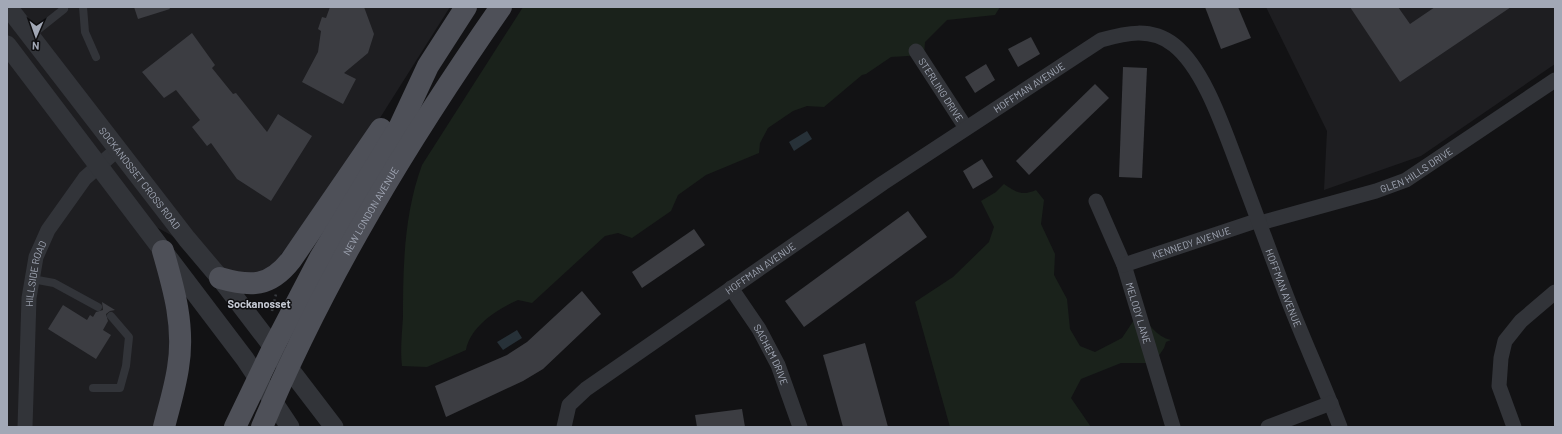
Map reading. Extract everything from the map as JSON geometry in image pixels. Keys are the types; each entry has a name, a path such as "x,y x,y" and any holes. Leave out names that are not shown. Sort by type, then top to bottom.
{"main road":[{"name":"NEW LONDON AVENUE","path":"235,427 273,348 323,252 400,126 428,66 466,7"},
{"name":"NEW LONDON AVENUE","path":"262,427 312,315 364,221 461,65 501,7"},
{"path":"220,278 250,284 266,282 279,274 291,260 386,122 428,66"},
{"path":"163,251 176,303 180,340 178,367 164,427"}],"street":[{"name":"SOCKANOSSET CROSS ROAD","path":"8,7 186,239 220,278 334,427"},
{"name":"HOFFMAN AVENUE","path":"564,427 569,405 586,389 731,288 966,128 1101,40 1124,33 1137,32 1153,34 1168,40 1182,52 1208,92 1260,221 1285,293 1340,427"},
{"path":"29,36 8,48 246,359 272,402 290,427"},
{"name":"STERLING DRIVE","path":"916,51 966,128"},
{"name":"GLEN HILLS DRIVE","path":"1260,221 1376,191 1406,180 1555,80"},
{"name":"HILLSIDE ROAD","path":"25,427 29,298 36,257 48,230 85,178 118,149"},
{"name":"MELODY LANE","path":"1096,201 1124,265 1140,324 1173,427"},
{"name":"KENNEDY AVENUE","path":"1124,265 1260,221"},
{"name":"SACHEM DRIVE","path":"731,288 759,330 778,365 800,427"},
{"path":"1514,427 1499,386 1501,358 1505,341 1520,321 1555,292"},
{"path":"1268,427 1331,403"}],"lane":[{"path":"83,7 85,32 96,57"},
{"path":"29,36 64,9"},
{"path":"32,279 54,283 98,308"},
{"path":"93,388 120,388 126,366 129,337 111,316"}],"path":[{"path":"271,317 277,289"}],"shaded area":[{"path":"7,7 450,7 349,167 258,284 196,257 171,235 158,228 151,227 176,308 162,427 7,427"},
{"path":"523,7 1000,7 995,15 947,20 925,42 924,55 891,57 866,74 862,75 824,107 807,106 793,111 768,128 760,143 759,153 706,175 678,195 671,211 632,238 618,233 605,236 532,303 518,300 493,314 479,326 473,334 466,350 427,367 402,366 401,348 404,259 411,202 422,165"},
{"path":"1266,7 1555,7 1555,64 1421,156 1324,190 1327,131"},
{"path":"807,131 812,139 794,151 789,142"},
{"path":"1004,184 1020,193 1027,193 1036,190 1044,200 1041,224 1055,254 1054,275 1067,299 1070,329 1080,346 1095,352 1122,338 1140,311 1149,325 1157,333 1171,340 1166,342 1164,348 1154,363 1121,363 1081,379 1071,398 1091,427 950,427 915,302 953,277 989,242 994,227 981,201 996,192"},
{"path":"517,330 522,338 503,350 497,342"}],"building":[{"path":"134,7 169,7 170,9 138,19"},
{"path":"330,7 364,7 374,34 368,53 344,73 356,79 343,104 302,82 318,52 321,31 318,29 322,17 326,18"},
{"path":"1205,7 1238,7 1251,38 1221,49"},
{"path":"1350,7 1398,7 1410,24 1435,7 1511,7 1400,82"},
{"path":"192,33 215,65 212,68 233,94 236,93 267,132 278,114 312,136 271,201 237,179 211,143 207,146 192,127 200,120 176,90 164,98 142,72"},
{"path":"1031,37 1040,54 1018,67 1008,49"},
{"path":"986,64 995,80 975,93 965,77"},
{"path":"1123,67 1147,68 1142,178 1119,177"},
{"path":"1095,84 1109,98 1029,175 1016,161"},
{"path":"982,159 993,177 973,189 963,171"},
{"path":"908,211 927,237 804,327 785,301"},
{"path":"694,229 705,245 642,288 632,272"},
{"path":"582,291 601,314 543,369 523,381 446,417 435,386 507,355 527,342"},
{"path":"102,302 115,310 106,314 108,321 103,330 111,335 96,359 48,329 63,305 87,320 90,315 93,317 96,312 103,310"},
{"path":"865,343 888,427 843,427 823,355"},
{"path":"742,409 745,427 697,427 695,415"}],"district":[{"name":"Sockanosset","path":"259,303"}]}
